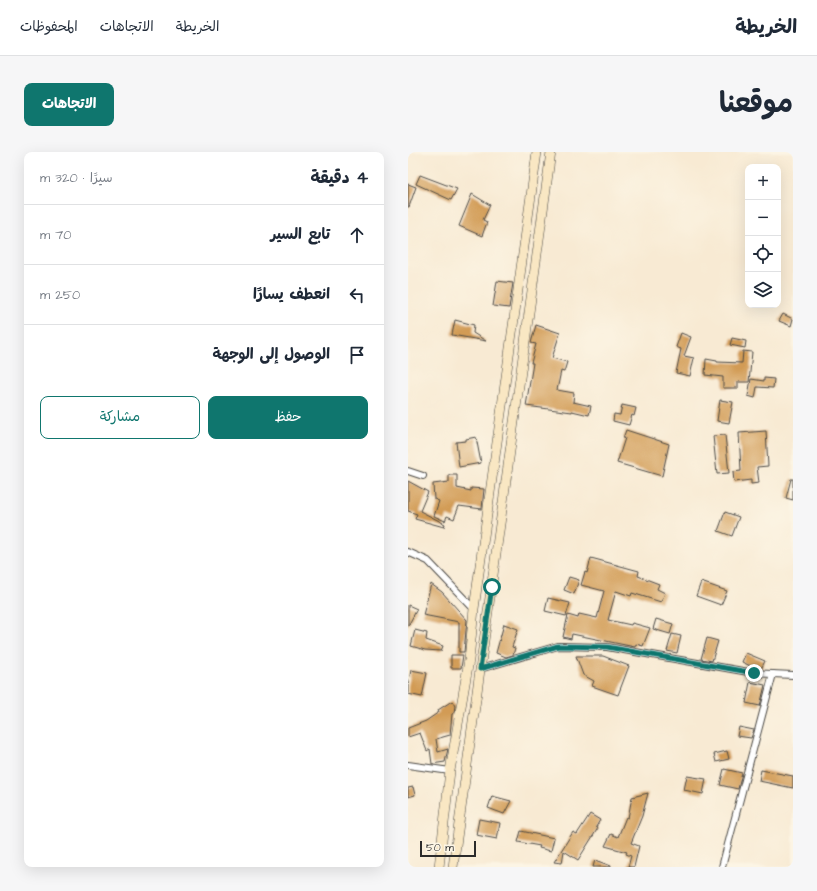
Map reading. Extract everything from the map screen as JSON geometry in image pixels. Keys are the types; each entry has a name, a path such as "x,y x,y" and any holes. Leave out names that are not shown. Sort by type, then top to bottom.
{"main road":[{"path":"439,867 450,771 469,660 474,609 537,152"},
{"path":"453,867 458,821 492,587 551,152"},
{"path":"478,586 492,587"},
{"path":"444,818 458,821"}],"street":[{"path":"408,471 423,476"},
{"path":"408,552 428,561 474,609"},
{"path":"480,669 558,646 607,647 754,673 793,675"},
{"path":"722,867 773,674"},
{"path":"408,765 450,771"}],"building":[{"path":"420,175 457,189 451,200 416,184"},
{"path":"408,184 416,187 409,207 408,207"},
{"path":"472,194 490,205 483,220 487,222 482,236 459,226"},
{"path":"497,281 513,283 509,308 493,306"},
{"path":"783,314 793,319 791,326 779,321"},
{"path":"455,320 474,325 473,333 486,341 452,335"},
{"path":"536,325 560,333 552,358 567,362 564,372 561,371 557,390 574,393 573,402 591,406 589,415 572,411 526,406 533,363 531,363 536,344 531,343"},
{"path":"681,333 691,337 684,356 694,358 690,376 676,373 681,349 676,347"},
{"path":"732,338 746,341 745,348 730,345"},
{"path":"743,351 752,352 749,382 738,382 738,388 723,388 723,377 705,375 706,359 717,362 742,363"},
{"path":"764,378 774,379 773,388 757,387 755,398 748,396 751,379 764,381"},
{"path":"720,400 733,402 729,423 717,421"},
{"path":"622,405 636,408 629,425 613,421 614,414 620,415"},
{"path":"626,430 669,444 662,476 617,463"},
{"path":"766,431 768,466 757,467 759,483 751,484 751,480 734,482 733,472 741,471 739,433"},
{"path":"725,435 729,473 717,474 713,436"},
{"path":"476,437 481,463 459,467 456,442 466,441 466,439"},
{"path":"449,475 457,475 457,488 471,491 471,488 484,489 482,509 459,506 454,519 447,516 445,521 434,516 439,501 434,499 433,484 449,482"},
{"path":"791,479 793,479 793,500 786,498"},
{"path":"408,481 428,492 420,511 445,524 444,527 415,519 417,514 408,511"},
{"path":"725,512 739,517 732,536 718,531"},
{"path":"591,558 639,571 638,576 659,584 657,589 665,593 661,602 632,593 631,596 616,591 608,620 631,625 632,623 650,628 643,646 636,644 635,647 572,634 571,639 563,637 568,615 578,618 579,614 597,618 604,591 581,585 585,572 587,573"},
{"path":"569,577 579,580 574,594 564,590"},
{"path":"701,582 727,591 721,605 696,596"},
{"path":"431,584 442,592 467,620 464,652 459,652 459,622 423,615"},
{"path":"548,598 570,603 566,616 545,611"},
{"path":"408,605 417,609 408,626"},
{"path":"656,619 673,624 670,634 653,629"},
{"path":"504,624 518,629 512,647 515,648 513,655 506,657 496,653"},
{"path":"415,630 427,633 426,640 443,646 441,651 425,650 411,646"},
{"path":"672,634 681,636 677,653 667,651"},
{"path":"707,638 718,641 712,661 701,659"},
{"path":"746,653 765,661 761,669 757,669 742,662"},
{"path":"451,655 463,655 461,668 451,668"},
{"path":"576,656 603,656 629,666 618,695 592,686 594,681 583,675"},
{"path":"411,670 427,673 422,697 408,694"},
{"path":"750,682 765,685 760,706 746,703"},
{"path":"452,701 455,706 454,713 452,714 450,735 436,739 438,752 448,749 445,762 432,764 430,749 427,751 420,733 408,737 408,728 426,721 439,712 438,710"},
{"path":"739,727 754,730 751,738 737,736"},
{"path":"727,751 729,759 716,762 714,754"},
{"path":"724,769 742,773 738,789 720,785"},
{"path":"761,770 793,776 793,788 759,781"},
{"path":"687,776 706,779 703,794 684,790"},
{"path":"413,787 415,795 408,797 408,788"},
{"path":"648,793 642,816 631,843 639,846 634,867 628,867 631,856 626,854 627,852 605,846 611,834 618,837 626,817 628,818 632,797"},
{"path":"492,796 511,801 504,814 488,808"},
{"path":"590,814 600,820 596,827 598,828 578,860 564,851 562,863 554,862 573,832 577,834"},
{"path":"479,819 500,823 497,839 476,835"},
{"path":"521,831 554,838 551,851 539,848 540,846 518,842"},
{"path":"595,860 611,866 611,867 593,867"}],"route":[{"path":"492,587 480,669 558,646 607,647 754,673"}]}
